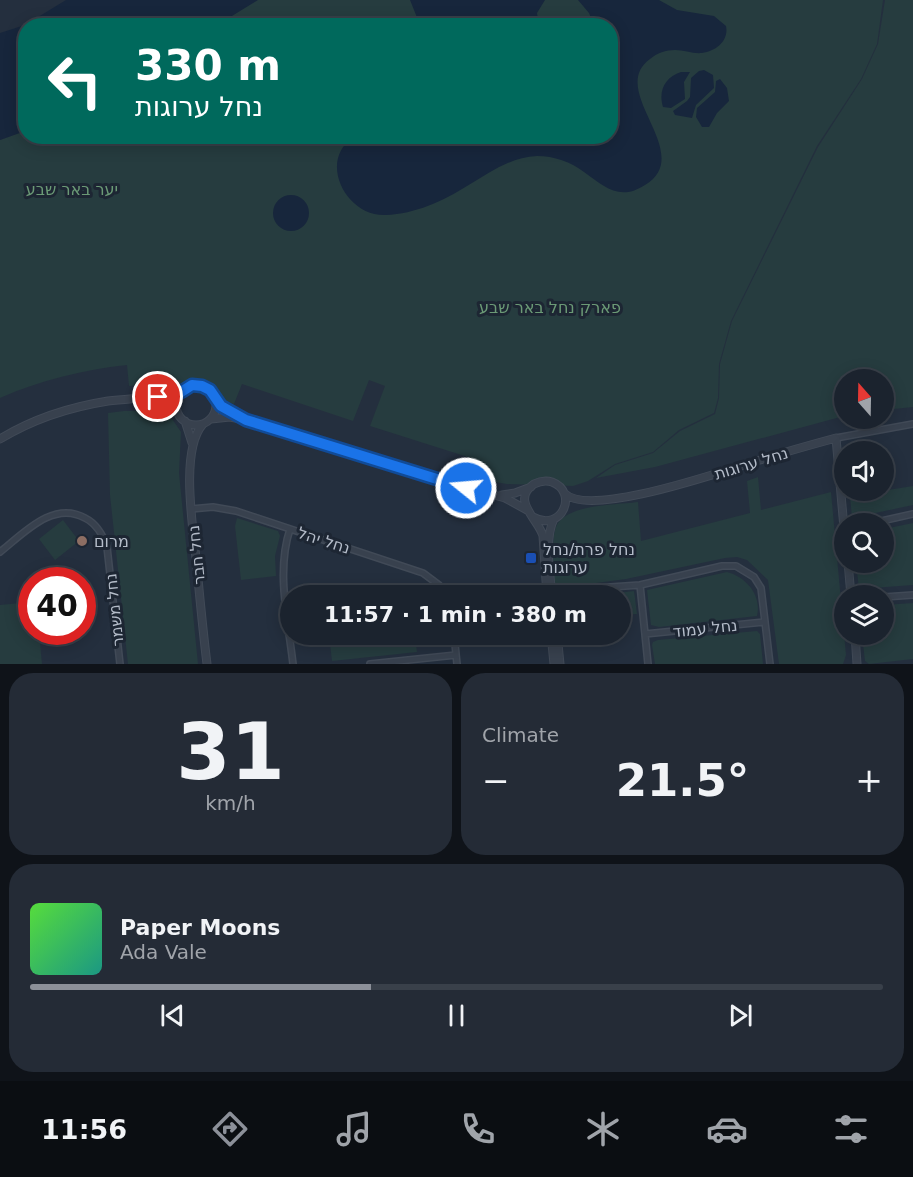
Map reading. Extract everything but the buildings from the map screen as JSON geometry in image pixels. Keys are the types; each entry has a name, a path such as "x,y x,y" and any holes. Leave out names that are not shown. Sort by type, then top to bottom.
{"street":[{"path":"0,439 29,423 67,410 109,401 147,399 181,392 189,386 202,386 212,392 216,401 216,411 211,419 203,424 193,425 185,421 177,409 177,400 181,392"},
{"path":"147,399 177,409"},
{"path":"216,401 246,420"},
{"path":"211,419 230,417 246,420 513,501 527,510 540,527 549,585"},
{"name":"נחל חבר","path":"185,421 193,446"},
{"name":"נחל חבר","path":"203,424 198,430 193,446 190,476 191,508 207,664"},
{"name":"נחל ערוגות","path":"564,493 568,497 588,500 620,498 656,491 836,438 913,424"},
{"path":"836,438 843,513"},
{"path":"489,494 515,493 541,481 558,485 564,493 565,508 554,519 549,532 550,585"},
{"path":"527,510 525,500 531,487"},
{"name":"נחל ערוגות","path":"565,508 588,500"},
{"name":"נחל יהל","path":"191,508 227,509 423,573 439,585"},
{"name":"נחל משמר","path":"0,552 38,522 50,516 72,513 93,523 107,547 120,664"},
{"path":"894,518 913,514"},
{"path":"533,518 545,521 554,519"},
{"path":"290,529 285,544 283,565 293,664"},
{"path":"631,586 722,566 736,566 754,577 761,588 770,664"},
{"path":"640,585 648,664"},
{"path":"894,596 913,595"},
{"name":"נחל עמוד","path":"645,634 765,622"},
{"path":"455,645 457,664"},
{"path":"552,645 554,664"},
{"path":"558,645 560,664"},
{"path":"856,645 857,664"},
{"path":"370,664 456,655"}],"green space":[{"name":"פארק נחל באר שבע","path":"256,0 883,0 877,44 861,79 817,146 731,321 719,364 718,398 714,413 679,430 653,452 615,464 588,481 573,486 507,484 466,477 471,458 370,426 385,386 369,380 353,421 242,384 234,404 168,387 129,386 127,365 62,377 0,398 0,140 18,134 18,144 618,144 618,18 229,18"},
{"path":"885,0 913,0 913,407 894,409 894,369 834,369 834,419 655,467 596,478 615,465 653,453 680,431 715,414 719,398 720,364 732,321 818,147 862,79 878,44"},
{"path":"124,411 168,413 181,432 179,473 198,664 128,664 110,495 108,413"},
{"path":"758,477 761,510 831,492 834,573 838,573 840,585 834,585 834,645 845,645 846,655 843,664 779,664 768,580 747,560 737,557 626,579 596,583 554,583 554,533 561,519 570,514 592,507 638,502 641,541 750,513 747,481"},
{"path":"913,486 913,505 875,513 852,513 850,501 894,501 894,489"},
{"path":"237,518 278,531 280,536 275,556 276,576 241,580 235,526"},
{"path":"63,520 79,541 55,560 39,539"},
{"path":"913,523 913,585 859,585 857,573 894,573 894,527"},
{"path":"727,572 740,578 751,588 757,601 757,616 659,627 651,625 647,590"},
{"path":"631,591 634,591 637,614 631,614"},
{"path":"18,603 18,645 40,645 42,664 0,664 0,605"},
{"path":"913,603 913,659 869,664 865,661 863,645 894,645 894,604"},
{"path":"757,631 760,634 763,664 655,664 652,645 658,640"},
{"path":"330,645 416,645 417,652 332,661"}],"water":[{"path":"66,0 258,0 228,18 36,18"},
{"path":"410,0 545,0 537,13 538,18 417,18"},
{"path":"578,0 659,0 677,10 714,16 726,26 724,40 712,50 699,53 675,50 662,52 650,59 639,72 638,88 662,156 658,172 645,185 627,192 612,190 568,163 556,158 537,156 518,159 492,171 448,197 408,212 386,215 372,213 359,207 349,197 341,185 337,172 338,159 346,144 618,144 618,18 591,18"},
{"path":"18,27 18,134 0,140 0,33"},
{"path":"704,70 713,75 714,88 696,105 692,118 675,115 673,111 690,97 691,78"},
{"path":"681,72 690,72 684,82 685,99 671,108 663,107 661,95 664,85 671,77"},
{"path":"720,79 727,88 729,101 717,113 709,127 702,127 696,117 697,108 715,92 716,81"},
{"path":"291,195 304,200 309,213 304,226 291,231 278,226 273,213 278,200"}],"place":[{"name":"מרום","path":"82,541"},
{"name":"נחל פרת/נחל ערוגות","path":"531,558"}],"route":[{"path":"158,397 181,392 192,385 202,386 210,390 221,406 246,420 466,488"}],"park label":[{"name":"יער באר שבע","path":"72,189"}]}
